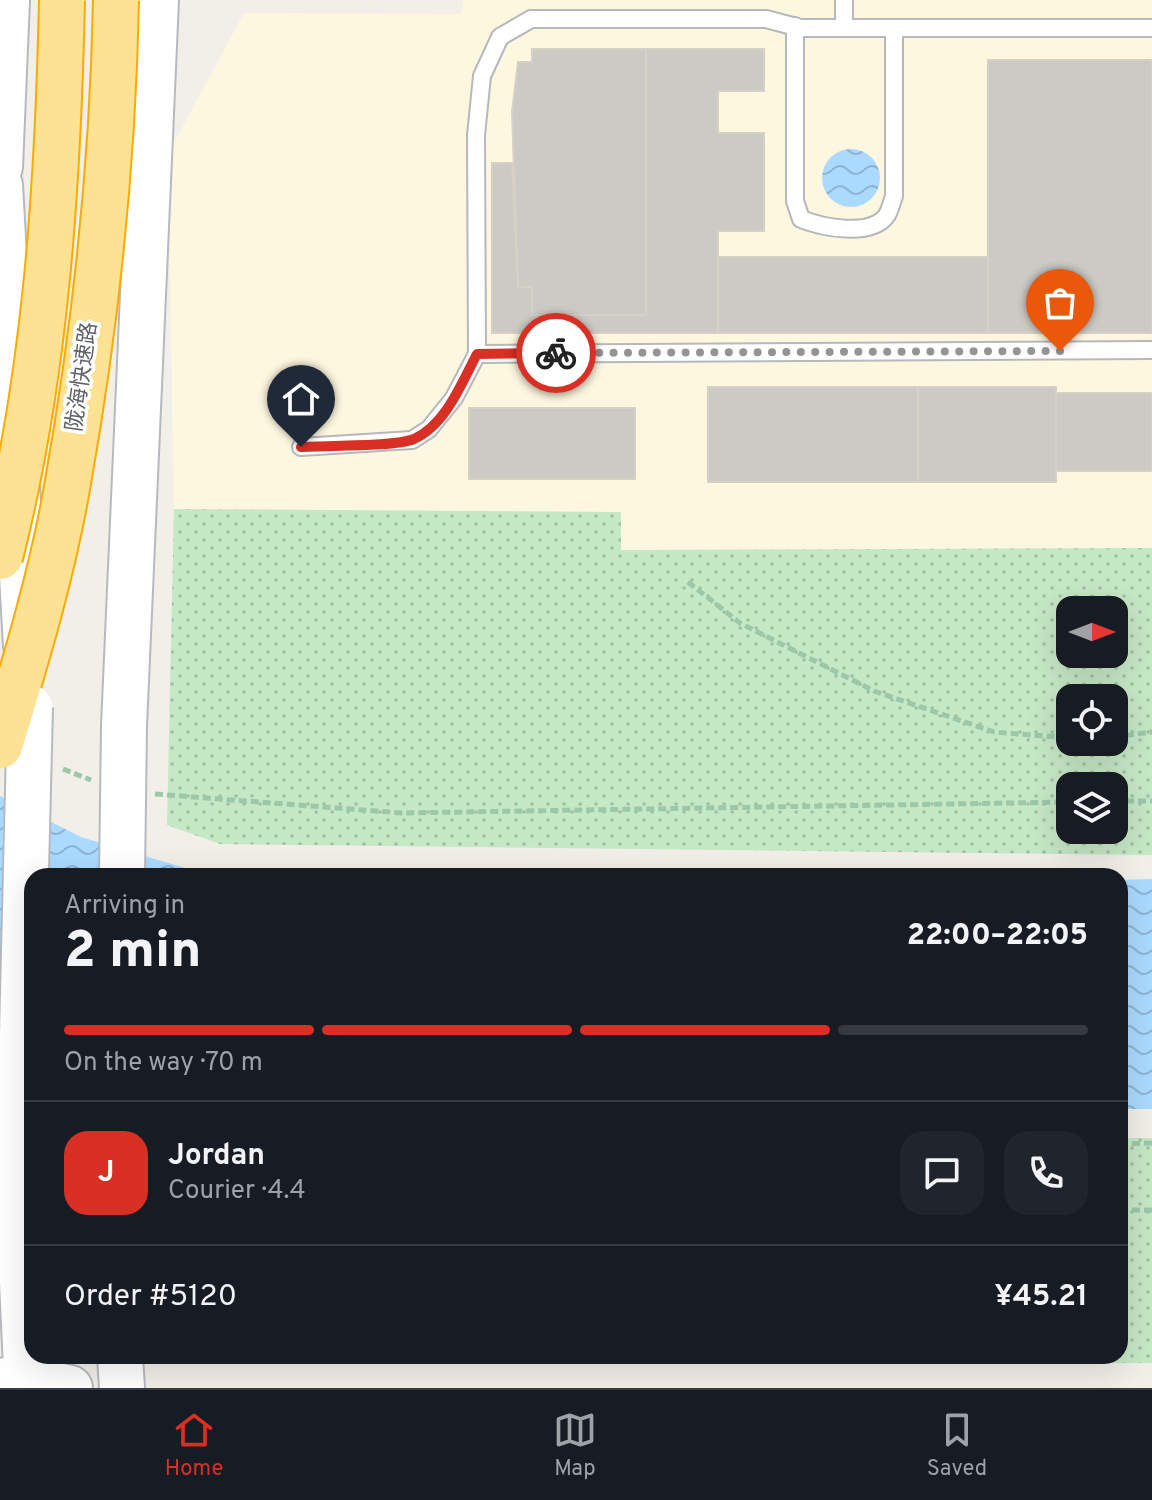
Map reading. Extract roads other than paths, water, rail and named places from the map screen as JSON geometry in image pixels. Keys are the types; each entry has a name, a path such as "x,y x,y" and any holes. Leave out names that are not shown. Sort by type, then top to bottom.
{"highway":[{"path":"0,557 21,458 53,233 62,0"},
{"name":"陇海快速路","path":"0,746 68,483 99,252 116,0"}],"street":[{"path":"0,167 7,0"},
{"path":"122,868 124,726 156,0"},
{"path":"0,185 30,707 26,868"},
{"path":"24,952 13,1374 70,1388"},
{"path":"120,1364 122,1388"}],"lane":[{"path":"0,1 7,0"},
{"path":"844,0 844,28"},
{"path":"301,447 412,440 429,429 454,398 477,354 476,135 482,76 500,37 531,19 766,19 795,26 844,28 1152,28"},
{"path":"795,26 795,201 801,219 820,227 869,227 886,217 894,196 894,28"},
{"path":"477,354 1152,350"}],"water":[{"path":"851,149 862,151 871,158 878,167 878,189 871,198 862,205 851,207 840,205 831,198 824,189 822,178 824,167 831,158 840,151"},
{"path":"0,796 81,837 185,868 24,868 24,1040 0,1029"},
{"path":"1152,879 1152,1109 1128,1109 1128,880"}]}
